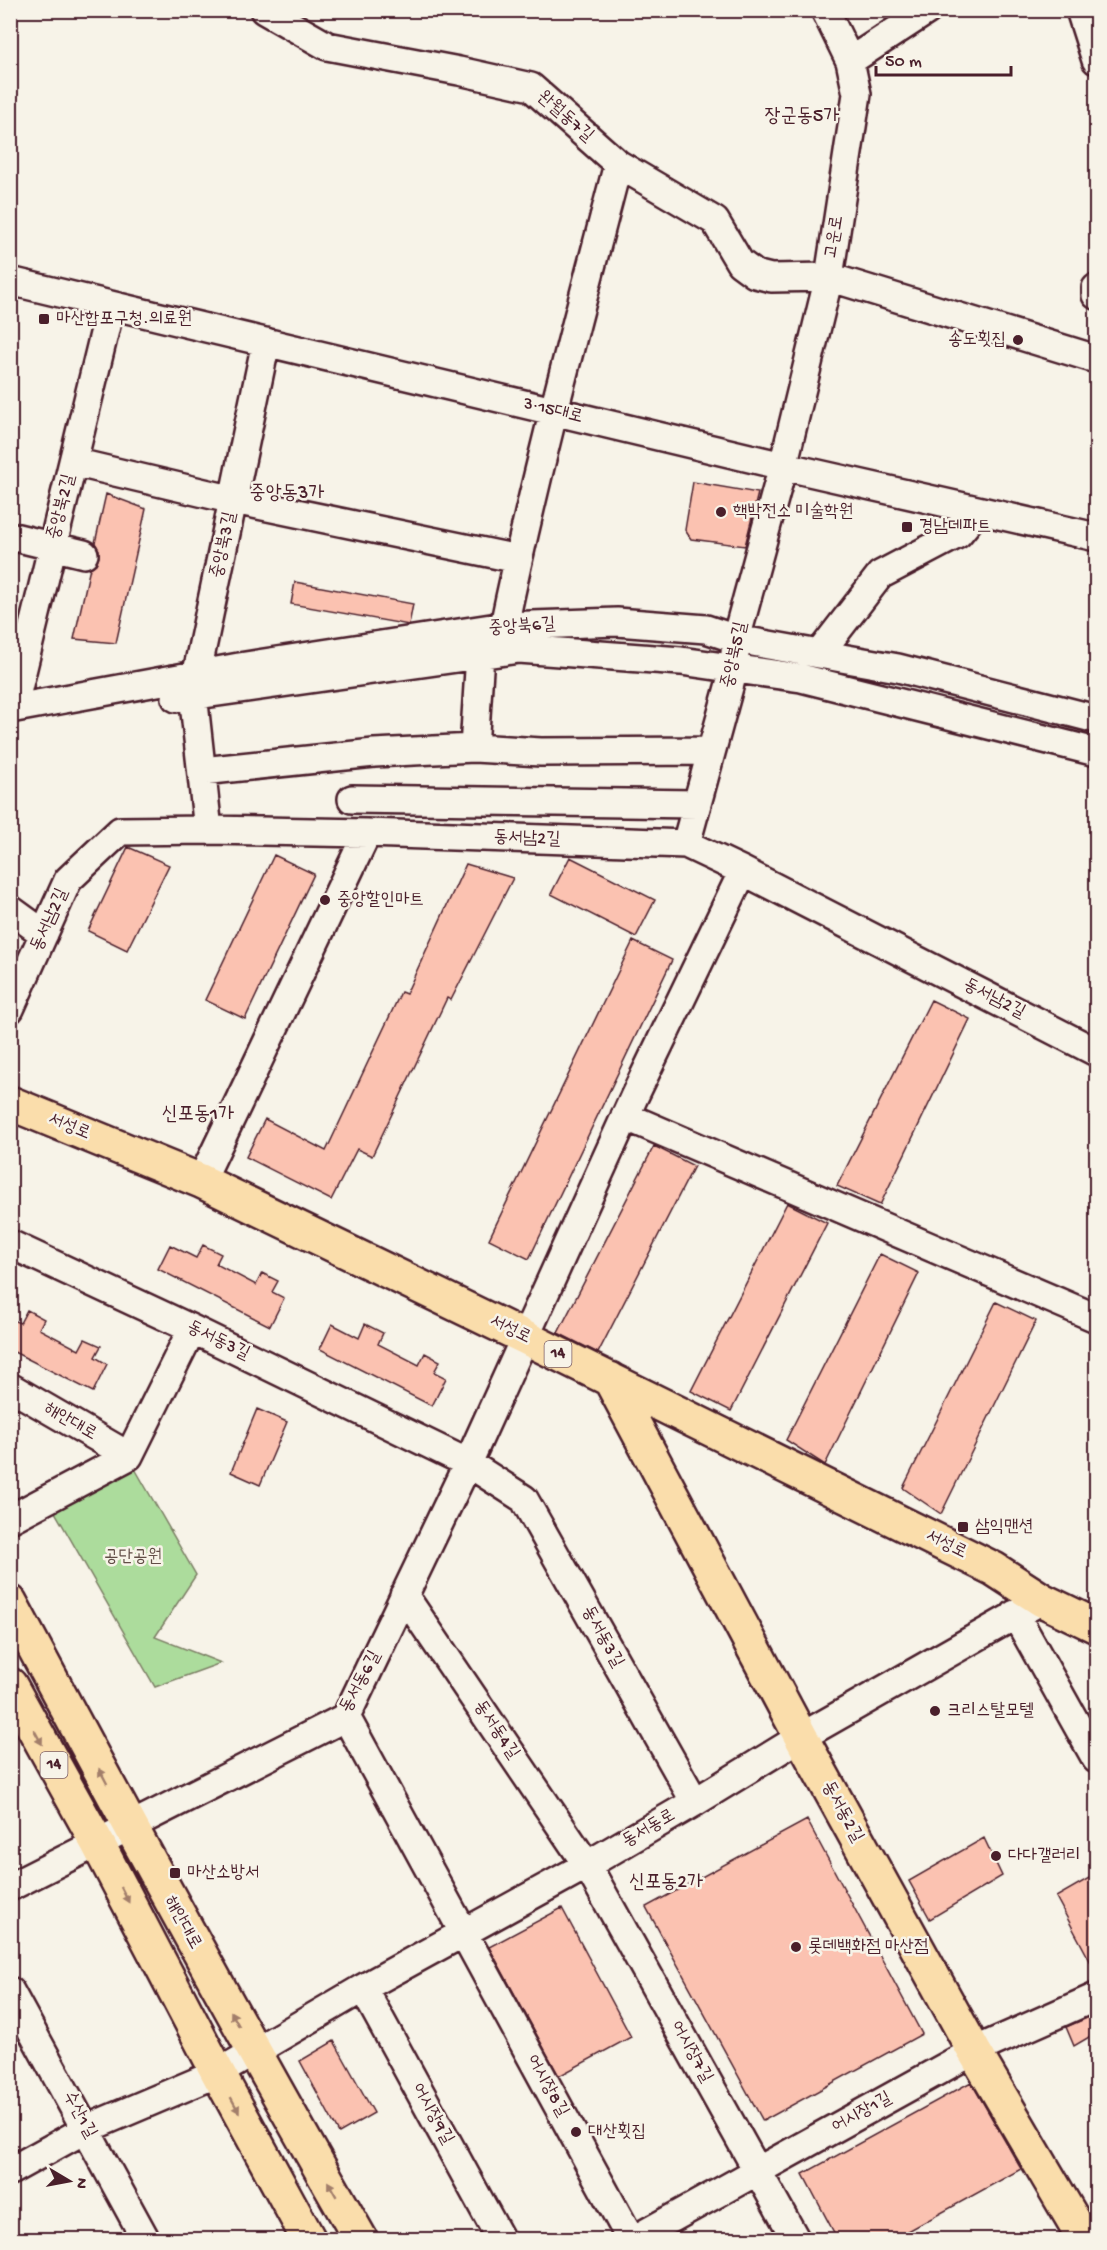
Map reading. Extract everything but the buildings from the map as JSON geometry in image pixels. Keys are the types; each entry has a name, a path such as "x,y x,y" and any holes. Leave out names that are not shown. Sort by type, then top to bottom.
{"main road":[{"name":"서성로","path":"10,1103 201,1181 610,1379 994,1569 1028,1607 1096,1626"},
{"name":"동서동2길","path":"610,1379 801,1737 974,2051 1085,2240"},
{"name":"해안대로","path":"10,1602 130,1828 254,2053 361,2240"},
{"name":"해안대로","path":"10,1685 98,1844 309,2240"}],"street":[{"name":"완월동7길","path":"264,10 327,46 531,87 618,164 715,221 740,263 755,274 771,278 830,277 1096,358"},
{"name":"고운로","path":"783,466 830,277 857,94 850,61 825,10"},
{"path":"850,61 928,10"},
{"path":"1080,10 1096,60"},
{"path":"504,626 554,411 618,164"},
{"name":"3·15대로","path":"10,281 783,466 1096,537"},
{"path":"1096,288 1096,295"},
{"name":"중앙북2길","path":"12,709 111,305"},
{"name":"중앙북3길","path":"208,830 194,703 196,686 266,342"},
{"path":"73,462 234,500 518,559"},
{"name":"중앙북5길","path":"686,844 734,669 736,639 783,466"},
{"path":"819,654 880,575 958,534 977,511"},
{"path":"10,536 84,554"},
{"name":"중앙북6길","path":"12,709 196,686 239,667 504,626 617,622 706,629 736,639 898,668 1096,719"},
{"path":"148,702 196,686 519,649 681,661 801,678 1096,752"},
{"path":"474,748 480,654"},
{"path":"202,771 374,753 474,748 541,752 711,751"},
{"path":"352,799 697,804"},
{"name":"동서남2길","path":"10,1009 68,880 120,831 367,833 686,844 1096,1052"},
{"path":"201,1181 367,833"},
{"name":"동서동6길","path":"10,1887 346,1717 468,1463 625,1116 743,871"},
{"path":"11,910 44,934"},
{"path":"625,1116 1096,1318"},
{"name":"동서동3길","path":"10,1244 192,1329 468,1463 524,1499 695,1803"},
{"path":"10,1519 129,1456 192,1329"},
{"name":"해안대로","path":"10,1387 129,1456"},
{"name":"동서동4길","path":"404,1595 587,1865"},
{"path":"1028,1607 1096,1759"},
{"name":"동서동로","path":"10,2171 86,2129 218,2073 695,1803 801,1737 1028,1607"},
{"name":"어시장8길","path":"346,1717 632,2240"},
{"name":"어시장7길","path":"587,1865 796,2240"},
{"name":"어시장9길","path":"363,1989 501,2240"},
{"name":"수산1길","path":"10,1991 146,2240"},
{"name":"어시장1길","path":"632,2240 974,2051 1096,1997"}],"green space":[{"name":"공단공원","path":"134,1467 196,1575 155,1637 221,1663 155,1687 51,1505"}],"place":[{"name":"마산합포구청.의료원","path":"44,319"},
{"name":"송도횟집","path":"1018,340"},
{"name":"핵박전소 미술학원","path":"721,512"},
{"name":"경남데파트","path":"907,527"},
{"name":"중앙할인마트","path":"325,900"},
{"name":"삼익맨션","path":"963,1527"},
{"name":"크리스탈모텔","path":"935,1711"},
{"name":"다다갤러리","path":"996,1856"},
{"name":"마산소방서","path":"175,1873"},
{"name":"롯데백화점 마산점","path":"796,1947"},
{"name":"대산횟집","path":"576,2132"}],"district":[{"name":"장군동5가","path":"802,117"},
{"name":"중앙동3가","path":"287,494"},
{"name":"신포동1가","path":"198,1115"},
{"name":"신포동2가","path":"666,1883"}]}
